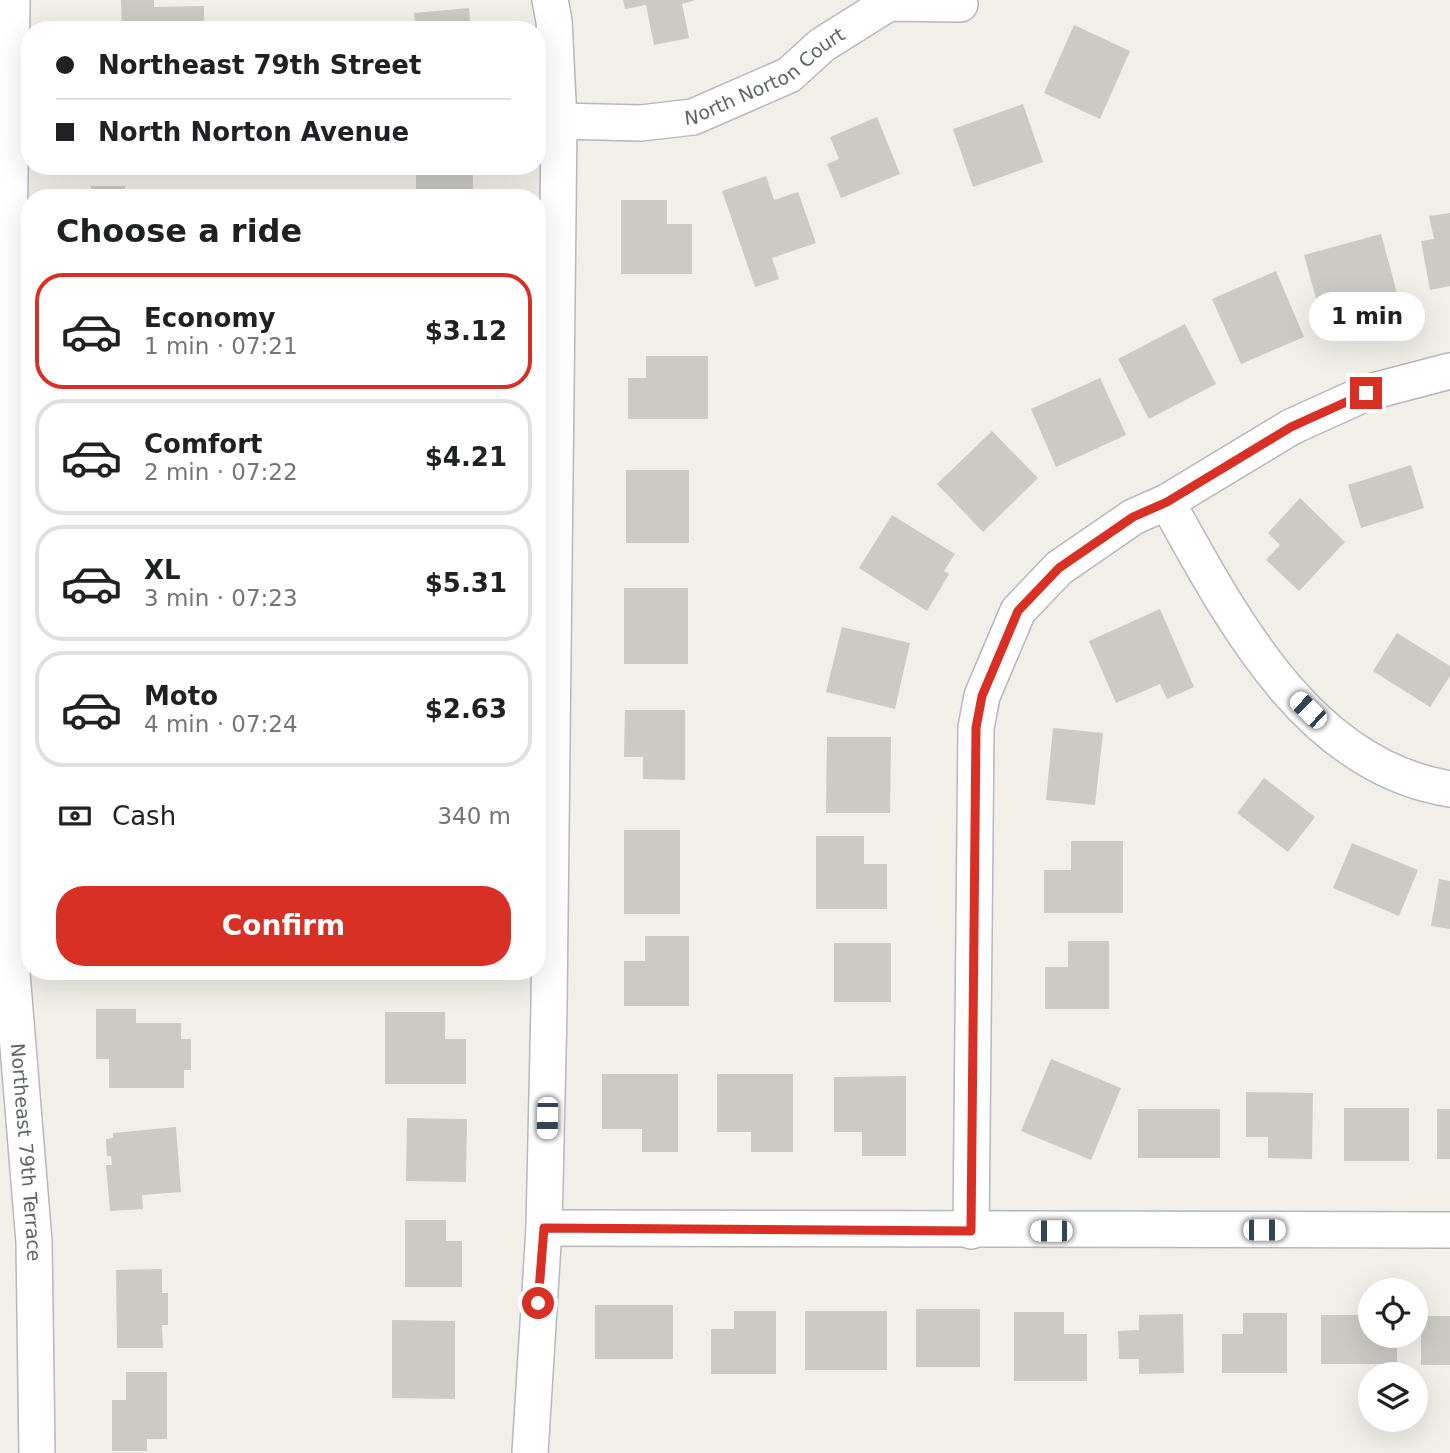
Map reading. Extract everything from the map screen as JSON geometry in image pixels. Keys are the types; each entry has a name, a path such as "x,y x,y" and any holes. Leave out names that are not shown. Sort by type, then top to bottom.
{"street":[{"name":"Northeast 79th Terrace","path":"12,0 4,433 11,961 34,1242 37,1453"},
{"path":"530,1453 544,1228 549,1007 559,121 554,21 550,0"},
{"name":"North Norton Court","path":"559,121 640,123 693,117 789,75 822,45 889,3 960,4"},
{"path":"971,1231 976,1008 976,728 982,696 1018,611 1059,568 1133,517 1167,502 1291,427 1366,393 1450,371"},
{"path":"1167,502 1236,623 1293,696 1338,738 1381,766 1450,789"},
{"path":"544,1228 1450,1230"}],"building":[{"path":"121,0 154,0 154,7 204,6 204,21 122,21"},
{"path":"623,0 696,0 682,4 689,38 654,45 646,5 625,9"},
{"path":"469,8 470,21 415,21 414,13"},
{"path":"1074,25 1130,51 1100,119 1044,93"},
{"path":"1023,104 1043,162 973,187 953,129"},
{"path":"877,117 900,174 841,198 827,164 839,159 830,137"},
{"path":"416,175 473,175 473,189 416,189"},
{"path":"766,176 774,200 798,192 816,243 772,258 779,279 755,287 722,191"},
{"path":"91,186 125,186 125,189 91,189"},
{"path":"621,200 667,200 667,224 692,224 692,274 621,274"},
{"path":"1450,213 1450,286 1430,290 1421,241 1434,239 1429,216"},
{"path":"1381,234 1400,304 1364,314 1359,295 1318,306 1304,255"},
{"path":"1276,271 1304,337 1241,364 1212,299"},
{"path":"1185,324 1216,384 1149,419 1118,359"},
{"path":"646,356 708,356 708,419 628,419 628,378 646,378"},
{"path":"1100,378 1126,435 1056,467 1031,409"},
{"path":"992,431 1038,478 983,532 937,484"},
{"path":"1411,465 1424,508 1361,528 1348,485"},
{"path":"626,470 689,470 689,543 626,543"},
{"path":"1300,498 1345,542 1299,591 1266,560 1280,545 1268,533"},
{"path":"892,515 955,554 944,571 949,574 927,611 859,568"},
{"path":"624,588 688,588 688,664 624,664"},
{"path":"1160,609 1194,687 1167,699 1160,684 1116,703 1089,641"},
{"path":"842,627 910,643 895,709 826,692"},
{"path":"1397,633 1450,666 1450,676 1430,707 1373,671"},
{"path":"625,710 685,710 685,780 643,779 643,757 624,757"},
{"path":"1053,728 1103,733 1095,805 1046,800"},
{"path":"827,737 891,737 890,813 826,813"},
{"path":"1264,778 1315,817 1288,852 1237,813"},
{"path":"624,830 680,830 680,914 624,914"},
{"path":"816,836 864,836 864,864 887,864 887,909 816,909"},
{"path":"1071,841 1123,841 1123,913 1044,913 1044,870 1071,870"},
{"path":"1352,843 1418,870 1399,916 1333,888"},
{"path":"1439,879 1450,881 1450,929 1431,926"},
{"path":"645,936 689,936 689,1006 624,1006 624,961 645,961"},
{"path":"1068,941 1109,941 1109,1009 1045,1009 1045,967 1068,967"},
{"path":"834,943 891,943 891,1002 834,1002"},
{"path":"96,1009 136,1009 136,1023 181,1023 181,1039 191,1039 191,1070 184,1070 184,1088 109,1088 109,1059 96,1059"},
{"path":"385,1012 445,1012 445,1039 466,1039 466,1084 385,1084"},
{"path":"1051,1059 1121,1088 1091,1160 1021,1131"},
{"path":"602,1074 678,1074 678,1152 642,1152 642,1129 602,1129"},
{"path":"717,1074 793,1074 793,1152 751,1152 751,1132 717,1132"},
{"path":"906,1076 906,1156 862,1156 862,1132 834,1132 834,1077"},
{"path":"1246,1092 1313,1093 1312,1159 1268,1158 1268,1137 1246,1137"},
{"path":"1344,1108 1409,1108 1409,1161 1344,1161"},
{"path":"1138,1109 1220,1109 1220,1158 1138,1158"},
{"path":"1437,1109 1450,1109 1450,1159 1437,1159"},
{"path":"407,1118 467,1119 466,1182 406,1181"},
{"path":"176,1127 181,1192 142,1195 143,1209 110,1211 106,1165 112,1165 111,1156 107,1156 106,1139 113,1138 113,1133"},
{"path":"405,1220 446,1220 446,1241 462,1241 462,1287 405,1287"},
{"path":"162,1269 162,1293 168,1293 168,1325 162,1325 163,1348 117,1348 116,1270"},
{"path":"595,1305 673,1305 673,1359 595,1359"},
{"path":"916,1309 980,1309 980,1367 916,1367"},
{"path":"734,1311 776,1311 776,1374 711,1374 711,1329 734,1329"},
{"path":"805,1311 887,1311 887,1370 805,1370"},
{"path":"1014,1312 1064,1312 1064,1334 1087,1334 1087,1381 1014,1381"},
{"path":"1243,1313 1287,1313 1287,1373 1222,1373 1222,1334 1243,1334"},
{"path":"1183,1314 1184,1373 1139,1374 1139,1359 1119,1359 1118,1331 1139,1330 1139,1315"},
{"path":"1321,1315 1358,1315 1358,1348 1397,1348 1397,1362 1321,1364"},
{"path":"1428,1316 1450,1316 1450,1365 1428,1365 1428,1362 1421,1362 1421,1348 1428,1348"},
{"path":"392,1320 455,1321 455,1399 392,1398"},
{"path":"126,1372 167,1372 167,1439 147,1439 147,1451 112,1451 112,1400 126,1400"}],"route":[{"path":"538,1303 544,1228 971,1231 976,1008 976,728 982,696 1018,611 1059,568 1133,517 1167,502 1291,427 1366,393"}]}
